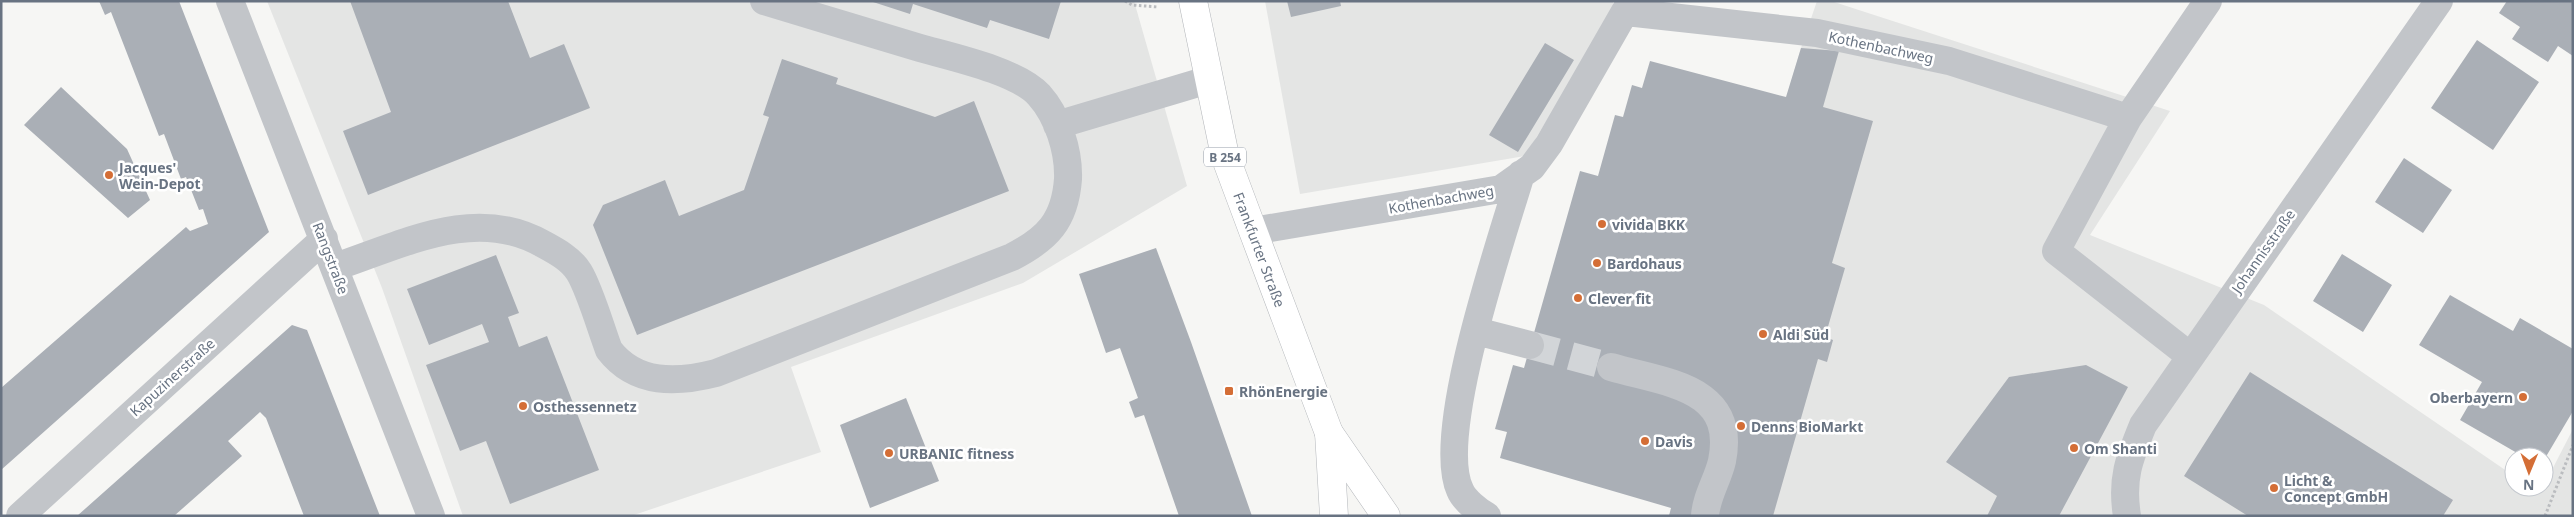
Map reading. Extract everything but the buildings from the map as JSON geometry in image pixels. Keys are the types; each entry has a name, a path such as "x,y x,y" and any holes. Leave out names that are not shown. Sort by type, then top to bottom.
{"main road":[{"name":"Frankfurter Straße","path":"1194,1 1208,80 1225,156 1329,433 1386,516"},
{"name":"Frankfurter Straße","path":"1329,433 1334,516"}],"street":[{"name":"Rangstraße","path":"230,1 431,516"},
{"path":"335,267 439,232 469,226 512,230 531,237 568,259 579,272 609,350 617,361 631,370 663,380 680,381 699,377 772,351 1012,257 1031,247 1055,226 1067,194 1066,152 1057,125 1039,94 1013,78 989,68 764,1"},
{"path":"2190,356 2056,251 2128,118 2208,1"},
{"name":"Johannisstraße","path":"2127,516 2124,494 2127,463 2143,425 2438,1"},
{"name":"Kothenbachweg","path":"1253,231 1501,188 1532,167 1549,144 1628,7 1826,35 1949,61 2128,118"},
{"path":"1057,125 1208,80"},
{"path":"1487,516 1478,511 1460,491 1454,450 1456,413 1476,331 1521,174"},
{"name":"Kapuzinerstraße","path":"20,516 324,239"},
{"path":"1476,331 1530,345"},
{"path":"1611,367 1696,392 1716,410 1722,422 1724,445 1722,462 1705,516"}],"path":[{"path":"1125,1 1132,5"},
{"path":"2545,516 2573,446"}],"shaded area":[{"path":"267,1 1134,1 1187,186 1023,283 791,367 821,452 631,516 463,516 382,288"},
{"path":"1265,1 1613,1 1613,13 1525,156 1300,194"},
{"path":"1817,1 1831,1 2170,111 2090,235 2264,305 2504,469 2504,497 2554,497 2554,466 2573,429 2573,516 1669,516 1801,48"}],"tunnel":[{"path":"1530,345 1611,367"}],"place":[{"name":"Jacques' Wein-Depot","path":"109,175"},
{"name":"vivida BKK","path":"1602,224"},
{"name":"Bardohaus","path":"1597,263"},
{"name":"Clever fit","path":"1578,298"},
{"name":"Aldi Süd","path":"1763,334"},
{"name":"RhönEnergie","path":"1229,391"},
{"name":"Oberbayern","path":"2523,397"},
{"name":"Osthessennetz","path":"523,406"},
{"name":"Denns BioMarkt","path":"1741,426"},
{"name":"Davis","path":"1645,441"},
{"name":"Om Shanti","path":"2074,448"},
{"name":"URBANIC fitness","path":"889,453"},
{"name":"Licht & Concept GmbH","path":"2274,488"}]}
